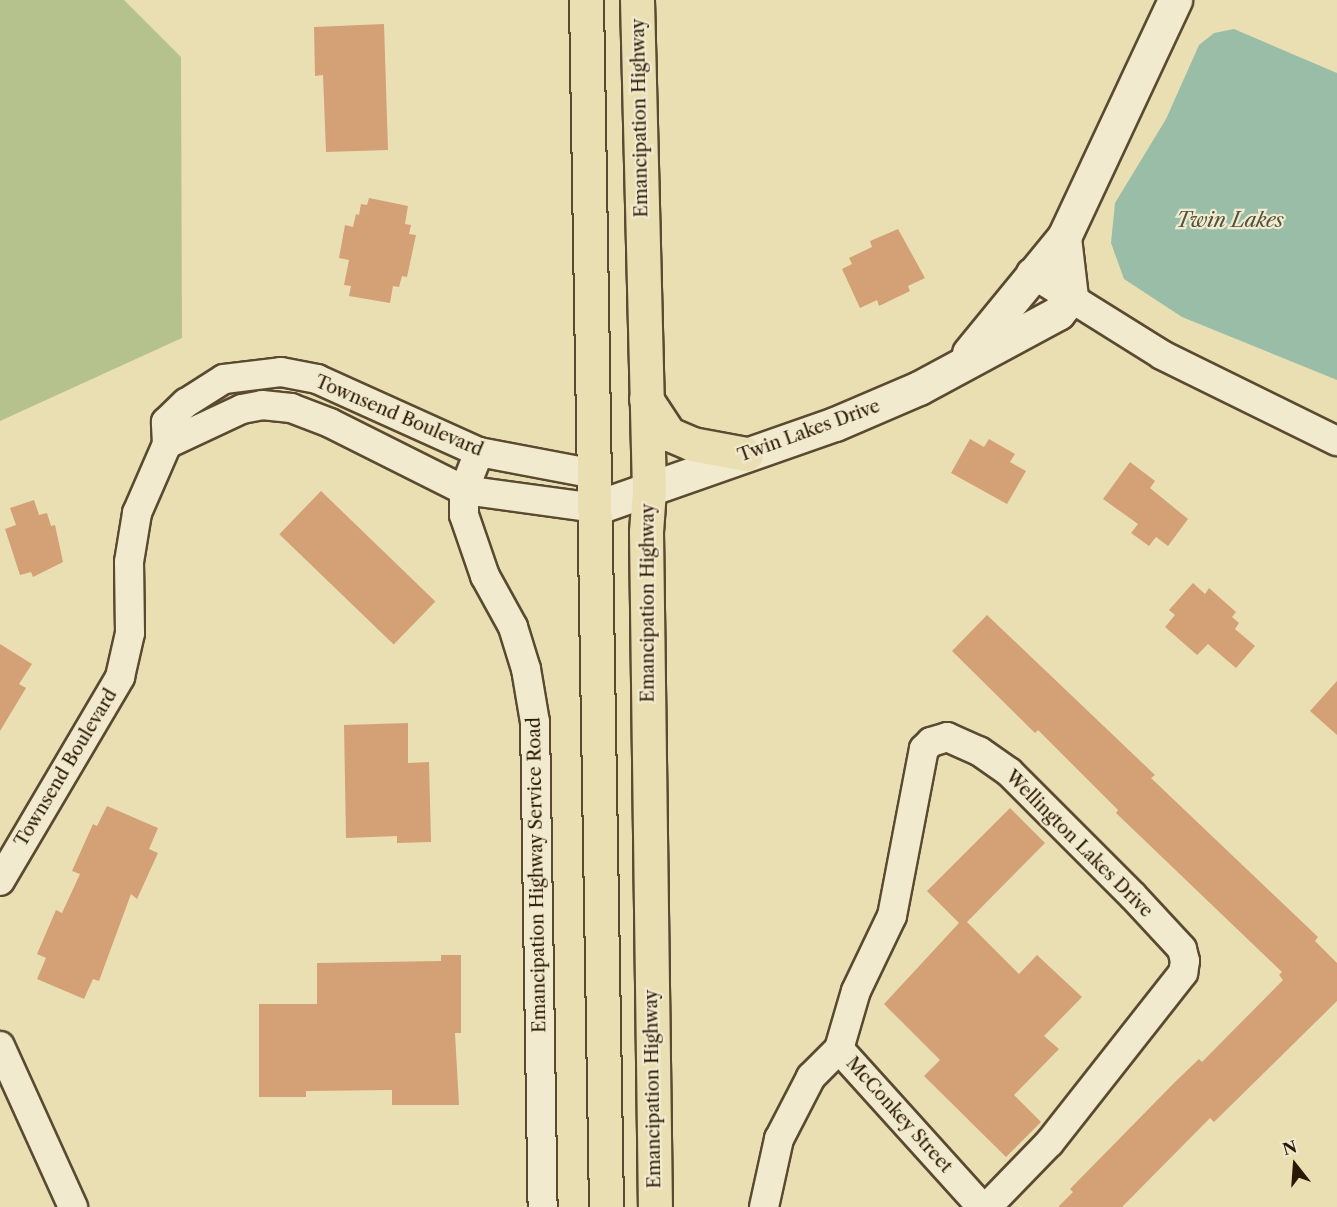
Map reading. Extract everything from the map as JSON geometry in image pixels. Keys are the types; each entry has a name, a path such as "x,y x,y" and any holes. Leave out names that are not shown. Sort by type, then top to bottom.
{"main road":[{"path":"586,0 606,1207"},
{"name":"Emancipation Highway","path":"637,0 649,490 645,532 655,1207"},
{"path":"646,399 669,434 692,444 746,454"}],"street":[{"name":"Twin Lakes Drive","path":"964,361 979,338 1008,308 1031,273 1064,237 1175,0"},
{"path":"1064,237 1071,297"},
{"path":"1031,273 1162,355 1337,441"},
{"name":"Twin Lakes Drive","path":"595,508 835,424 920,388 964,361 1058,313 1071,297"},
{"name":"Townsend Boulevard","path":"0,881 120,677 130,633 129,562 137,513 167,444 166,422 186,403 225,379 281,372 317,379 478,452 595,474"},
{"name":"Townsend Boulevard","path":"167,444 242,409 262,405 291,408 464,490 595,508"},
{"name":"Emancipation Highway Service Road","path":"478,452 464,490 470,537 513,627 526,669 535,722 543,1207"},
{"path":"595,474 649,490"},
{"name":"Wellington Lakes Drive","path":"839,1049 856,991 892,916 924,749 931,742 946,737 979,752 1009,772 1166,931 1182,949 1185,961 1183,973 1049,1143 985,1207"},
{"path":"0,1046 73,1207"},
{"name":"McConkey Street","path":"764,1207 779,1139 795,1103 811,1077 839,1049 985,1207"}],"shaded area":[{"path":"0,0 124,0 181,57 182,338 0,421"}],"water":[{"name":"Twin Lakes","path":"1234,29 1337,73 1337,380 1182,317 1124,279 1111,243 1115,203 1166,119 1199,45 1214,33"}],"building":[{"path":"384,24 388,150 326,152 323,75 315,76 314,27"},
{"path":"369,198 408,206 405,224 411,225 409,234 416,235 407,277 402,276 399,287 393,286 390,303 349,296 351,286 344,285 349,260 339,258 345,225 353,227 361,204 367,205"},
{"path":"898,229 925,278 908,286 910,291 879,306 877,300 860,308 842,269 852,264 849,258 872,247 870,241"},
{"path":"970,439 984,447 989,439 1015,454 1010,462 1026,471 1007,504 951,473"},
{"path":"1130,462 1155,481 1150,488 1188,519 1168,546 1156,537 1149,546 1131,533 1138,524 1103,499"},
{"path":"321,491 435,601 394,645 279,534"},
{"path":"34,500 39,515 47,513 51,526 55,525 63,562 33,577 31,572 20,575 5,529 16,525 10,508"},
{"path":"1193,583 1205,594 1209,588 1236,612 1232,617 1239,623 1235,629 1255,646 1236,668 1208,644 1197,655 1165,627 1175,615 1169,610"},
{"path":"987,615 1155,775 1151,778 1318,937 1315,941 1337,963 1337,1001 1214,1122 1210,1118 1122,1207 1058,1207 1073,1192 1070,1189 1175,1082 1199,1059 1202,1062 1283,980 1279,975 1282,972 1116,813 1118,810 1038,730 1035,733 952,651"},
{"path":"0,644 32,664 19,684 26,688 0,731"},
{"path":"1337,681 1337,735 1310,711"},
{"path":"408,723 408,763 429,762 431,842 397,843 397,836 346,838 344,725"},
{"path":"107,806 158,828 149,849 158,853 137,899 131,894 99,981 93,979 84,999 37,979 46,958 37,954 56,910 62,913 80,874 72,871 93,824 97,826"},
{"path":"1010,808 1045,843 967,922 1019,974 1037,955 1082,997 1044,1036 1059,1049 1014,1095 1041,1122 1006,1157 924,1076 940,1060 884,1004 959,923 927,891"},
{"path":"441,955 461,955 461,1033 455,1033 459,1105 392,1105 392,1090 306,1091 306,1097 259,1097 259,1004 317,1004 317,963 441,961"}]}
